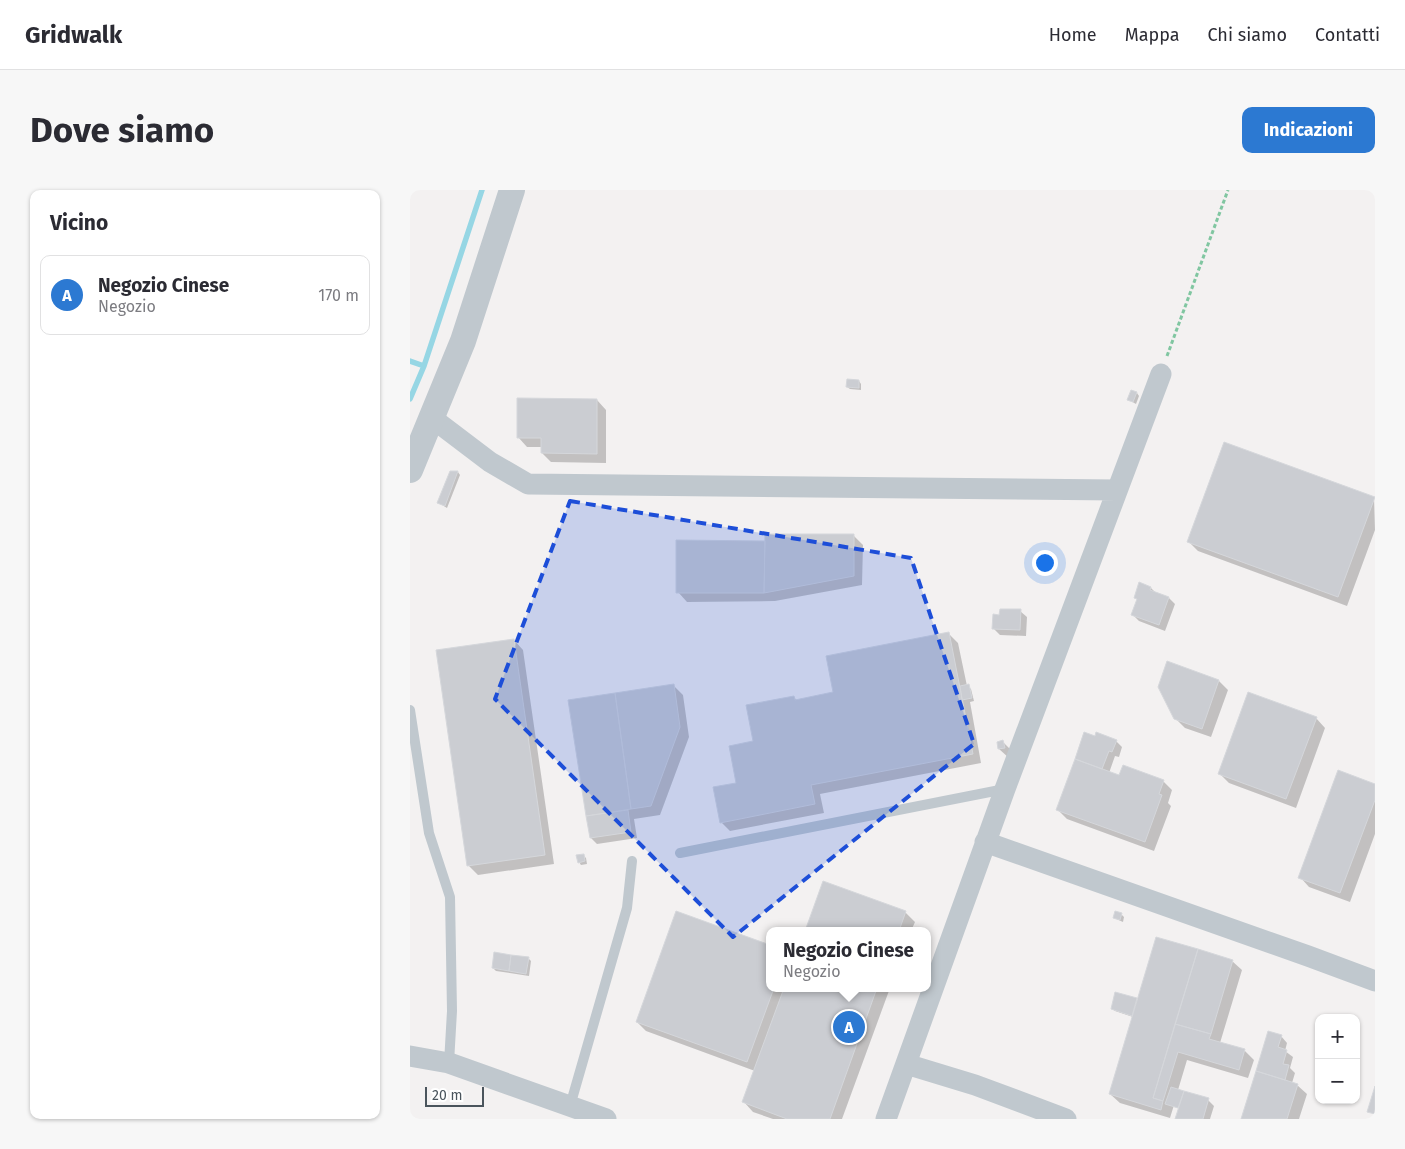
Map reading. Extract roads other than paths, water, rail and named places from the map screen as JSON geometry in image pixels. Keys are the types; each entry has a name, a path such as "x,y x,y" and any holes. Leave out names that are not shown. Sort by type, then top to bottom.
{"street":[{"path":"410,470 463,341 512,190"},
{"path":"886,1119 985,842 1161,374"},
{"path":"432,418 490,462 528,484 1117,490"},
{"path":"985,842 1375,981"},
{"path":"410,1056 449,1063 606,1119"},
{"path":"906,1064 975,1086 1066,1119"}],"lane":[{"path":"410,710 429,833 450,897 452,1011 449,1063"},
{"path":"680,853 1005,789"},
{"path":"570,1106 627,908 632,862"}],"waterway":[{"path":"410,399 424,366 482,190"},
{"path":"410,361 424,366"}],"place":[{"name":"Negozio Cinese","path":"849,1027"}]}
